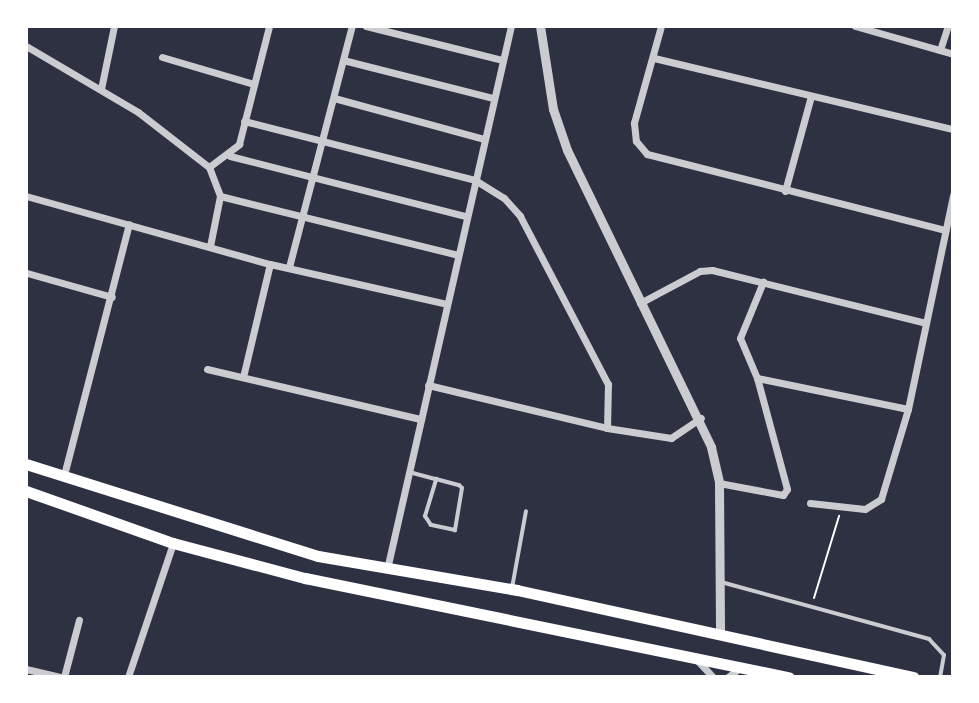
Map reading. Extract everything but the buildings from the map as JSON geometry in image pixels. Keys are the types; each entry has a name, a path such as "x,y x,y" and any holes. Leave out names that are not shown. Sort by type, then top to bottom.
{"main road":[{"path":"26,461 67,477 318,556 511,589 914,677"},
{"path":"26,491 173,543 305,578 789,677"}],"street":[{"path":"101,89 114,26"},
{"path":"209,167 230,156 244,121 269,26"},
{"path":"289,267 352,26"},
{"path":"366,26 502,60"},
{"path":"387,569 511,26"},
{"path":"540,26 553,109 567,150 640,303 701,418 719,483 720,634"},
{"path":"661,26 634,123 643,150 785,191 945,230"},
{"path":"855,26 953,54"},
{"path":"940,50 948,26"},
{"path":"26,46 101,89 209,167 220,196 210,246"},
{"path":"162,57 254,84"},
{"path":"654,58 953,129"},
{"path":"343,60 493,98"},
{"path":"785,191 811,96"},
{"path":"334,98 484,139"},
{"path":"244,121 323,137 475,180 504,198 528,230 608,384 607,428"},
{"path":"230,156 466,216"},
{"path":"810,503 865,509 881,499 908,409 953,195"},
{"path":"26,196 270,264 447,304"},
{"path":"220,196 458,255"},
{"path":"67,477 129,224"},
{"path":"243,377 270,264"},
{"path":"640,303 700,271 763,282 926,323"},
{"path":"27,273 112,297"},
{"path":"719,483 783,495 788,481 757,378 740,338 763,282"},
{"path":"207,369 421,419"},
{"path":"757,378 908,409"},
{"path":"428,385 607,428 671,438 701,418"},
{"path":"128,677 173,543"},
{"path":"26,669 62,677 79,620"},
{"path":"687,655 713,677"},
{"path":"728,677 743,666"}],"lane":[{"path":"409,472 436,479 459,485 465,494 455,530 431,525 425,516 436,479"},
{"path":"511,589 526,511"},
{"path":"721,582 929,639 944,655 940,677"}],"path":[{"path":"812,607 842,507"}]}
